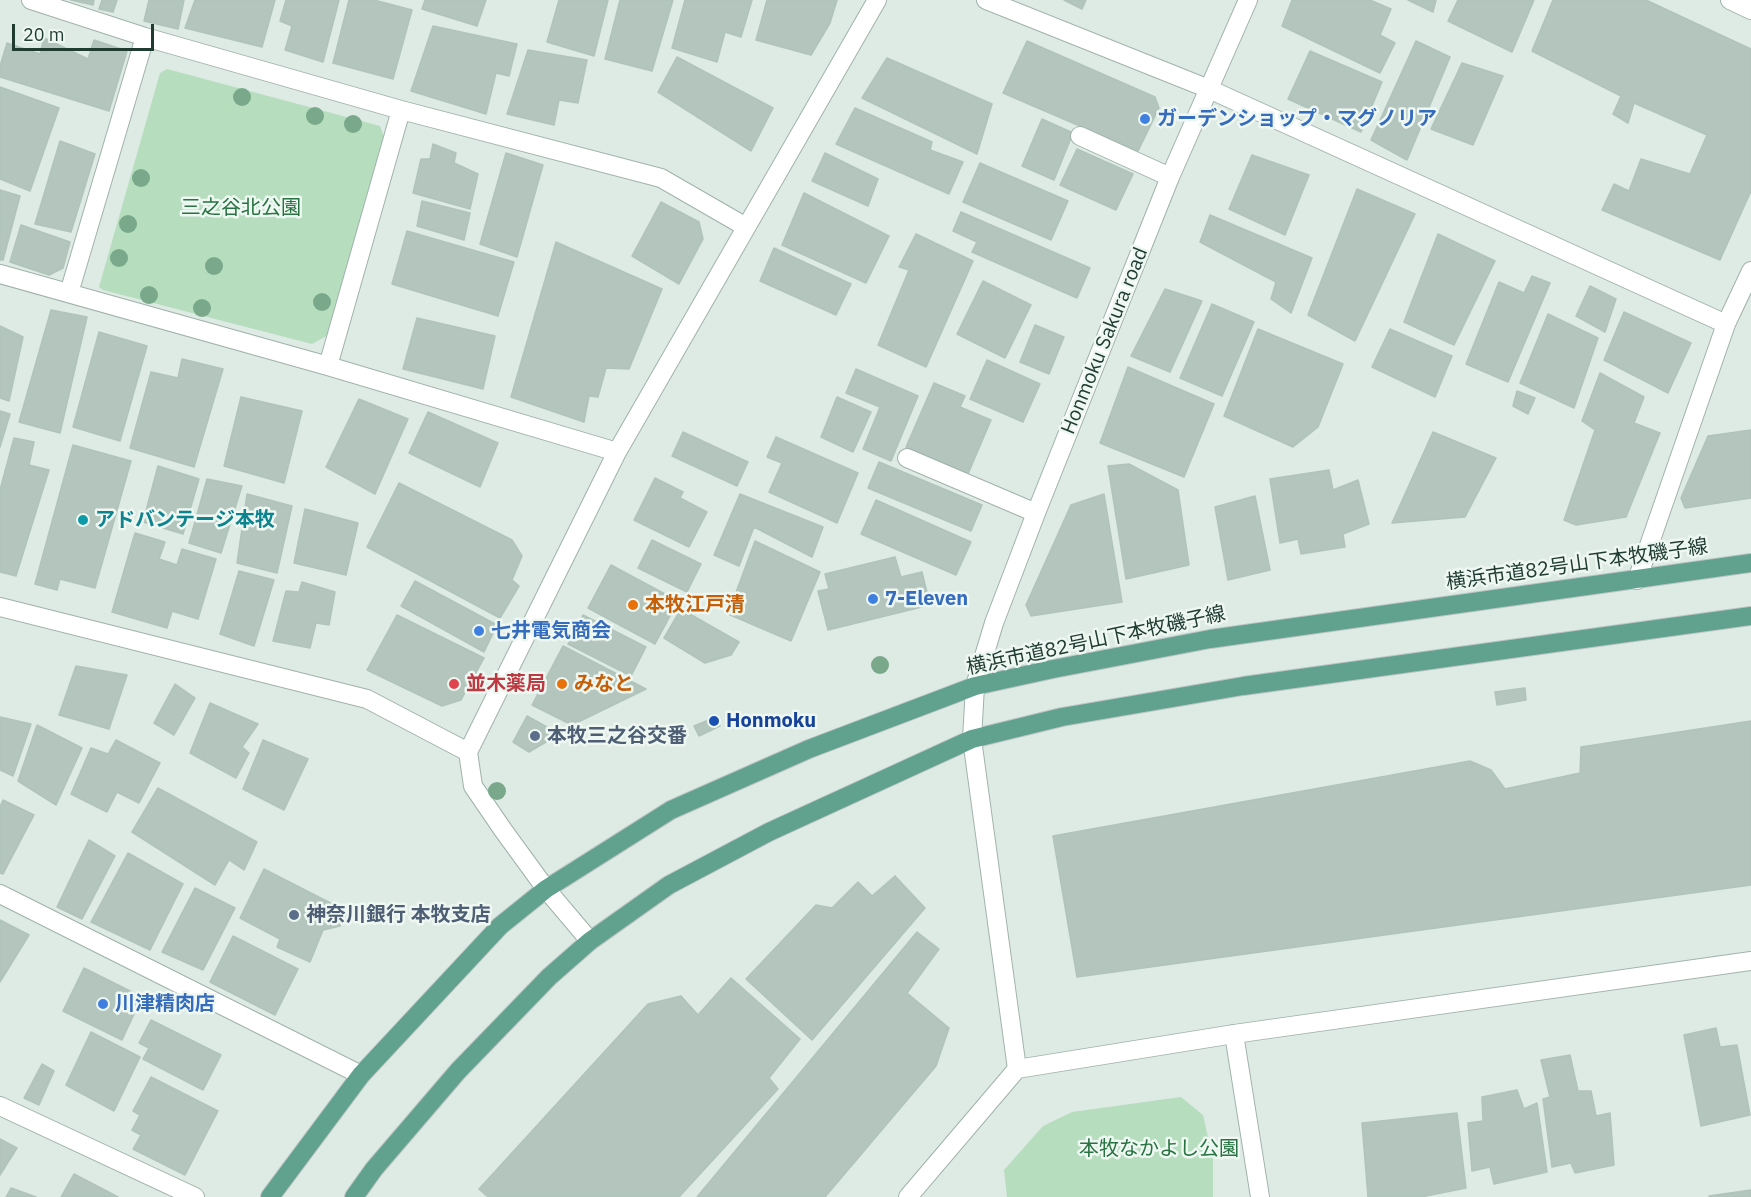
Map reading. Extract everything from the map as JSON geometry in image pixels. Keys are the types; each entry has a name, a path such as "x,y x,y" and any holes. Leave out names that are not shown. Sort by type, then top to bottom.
{"main road":[{"name":"横浜市道82号山下本牧磯子線","path":"270,1197 361,1076 500,926 546,889 671,810 808,749 975,686 1053,669 1210,639 1751,563"},
{"path":"354,1197 374,1169 458,1071 549,977 590,941 669,885 759,838 972,740 1062,717 1243,686 1751,616"}],"street":[{"path":"31,0 145,37 401,110 661,178 746,227"},
{"path":"590,941 546,889 473,786 468,752 617,452 878,0"},
{"path":"986,0 1209,89 1726,324"},
{"name":"Honmoku Sakura road","path":"1017,1069 972,740 975,686 994,623 1036,513 1170,177 1248,0"},
{"path":"1730,0 1751,10"},
{"path":"69,293 145,37"},
{"path":"328,366 401,110"},
{"path":"1080,136 1170,177"},
{"path":"1637,580 1726,324 1751,271"},
{"path":"0,274 328,366 617,452"},
{"path":"907,458 1036,513"},
{"path":"0,607 367,699 468,752"},
{"path":"0,894 361,1076"},
{"path":"908,1197 1017,1069 1234,1034 1751,961"},
{"path":"1234,1034 1260,1197"},
{"path":"0,1106 195,1197"}],"green space":[{"name":"三之谷北公園","path":"167,69 380,126 385,140 330,334 312,344 103,290 99,287 160,73"},
{"name":"本牧なかよし公園","path":"1181,1097 1203,1115 1213,1160 1213,1197 1007,1197 1004,1170 1043,1126 1072,1112"}],"building":[{"path":"71,0 94,0 93,5"},
{"path":"102,0 117,0 113,12 99,9"},
{"path":"149,0 184,0 178,29 144,21"},
{"path":"195,0 275,0 262,47 185,28"},
{"path":"286,0 339,0 323,62 285,50 292,26 280,21"},
{"path":"349,0 374,0 412,10 393,79 333,63"},
{"path":"425,0 486,0 477,26 422,9"},
{"path":"559,0 608,0 594,56 547,42"},
{"path":"620,0 673,0 652,71 605,59"},
{"path":"685,0 752,0 741,37 725,32 717,62 672,48"},
{"path":"767,0 837,0 830,23 811,55 756,40"},
{"path":"1064,0 1086,0 1082,9"},
{"path":"1292,0 1370,0 1391,9 1380,35 1395,43 1380,73 1282,26"},
{"path":"1408,0 1436,0 1433,12"},
{"path":"1458,0 1534,0 1512,52 1448,21"},
{"path":"1553,0 1646,0 1751,49 1751,191 1720,260 1602,210 1614,184 1629,191 1641,159 1690,174 1707,135 1634,103 1628,123 1613,114 1621,96 1532,51"},
{"path":"433,26 517,44 509,76 496,73 486,114 411,91"},
{"path":"44,38 88,59 94,40 127,51 109,111 0,77 0,66 7,43 40,54"},
{"path":"1027,41 1155,97 1159,108 1138,151 1003,93"},
{"path":"1416,41 1450,57 1407,160 1371,140"},
{"path":"528,50 587,60 578,103 559,100 554,125 507,114"},
{"path":"1310,51 1382,82 1361,132 1288,99"},
{"path":"677,57 773,108 751,151 658,92"},
{"path":"887,58 992,104 977,154 862,98"},
{"path":"1462,63 1503,76 1473,145 1431,129"},
{"path":"0,87 59,108 30,191 0,179"},
{"path":"855,108 932,142 930,150 963,162 949,194 836,144"},
{"path":"1042,119 1073,133 1054,180 1022,166"},
{"path":"60,141 95,154 71,232 35,224"},
{"path":"433,144 456,153 454,163 478,174 470,209 413,193 421,159 430,159"},
{"path":"1077,149 1133,174 1116,210 1060,185"},
{"path":"506,153 543,165 517,257 480,244"},
{"path":"825,153 878,179 868,206 812,181"},
{"path":"1252,155 1309,175 1285,235 1229,209"},
{"path":"980,163 1068,201 1051,240 963,202"},
{"path":"1357,189 1415,214 1355,341 1308,315"},
{"path":"0,190 20,196 3,260 0,260"},
{"path":"804,193 889,236 866,283 782,245"},
{"path":"422,201 470,213 464,240 417,226"},
{"path":"661,202 699,222 703,239 679,284 632,256"},
{"path":"961,212 1090,268 1077,298 972,252 977,242 953,231"},
{"path":"1210,215 1312,258 1291,313 1271,299 1276,282 1200,242"},
{"path":"21,225 70,242 63,268 49,275 10,262"},
{"path":"407,231 514,262 498,316 392,284"},
{"path":"916,234 973,261 926,367 878,345 909,270 899,267"},
{"path":"1438,234 1495,261 1454,345 1404,322"},
{"path":"556,242 662,289 629,369 606,368 598,397 589,396 584,422 511,397"},
{"path":"774,248 851,284 836,315 760,281"},
{"path":"1532,276 1550,283 1508,382 1466,364 1499,282 1524,293"},
{"path":"983,281 1031,305 1005,358 957,334"},
{"path":"1590,286 1616,299 1605,332 1576,316"},
{"path":"1165,289 1202,301 1170,372 1131,356"},
{"path":"1212,304 1254,322 1222,396 1180,378"},
{"path":"51,310 87,317 60,433 19,422"},
{"path":"1624,312 1691,343 1668,393 1604,360"},
{"path":"1548,314 1598,338 1574,408 1520,383"},
{"path":"417,318 495,336 483,389 403,369"},
{"path":"1035,325 1064,337 1049,374 1020,362"},
{"path":"0,326 23,337 9,401 0,398"},
{"path":"1258,329 1343,364 1318,427 1293,447 1224,416"},
{"path":"1390,329 1452,356 1435,397 1372,367"},
{"path":"99,332 147,346 120,441 73,427"},
{"path":"182,359 223,369 194,467 130,448 151,372 178,378"},
{"path":"987,360 1040,384 1023,422 970,399"},
{"path":"1128,367 1214,404 1184,477 1100,443"},
{"path":"856,369 918,396 891,461 863,449 880,407 846,393"},
{"path":"1600,373 1644,397 1634,423 1660,433 1626,517 1576,525 1564,520 1595,430 1582,421"},
{"path":"934,383 965,396 960,407 991,420 968,474 906,447"},
{"path":"1517,391 1535,398 1528,414 1513,406"},
{"path":"241,397 302,411 284,483 224,466"},
{"path":"837,397 871,412 853,452 821,437"},
{"path":"359,399 408,419 375,494 326,467"},
{"path":"0,411 10,414 0,447"},
{"path":"428,412 498,443 480,487 409,453"},
{"path":"1751,430 1751,498 1685,508 1681,498 1708,436"},
{"path":"683,432 748,462 737,486 672,456"},
{"path":"1433,432 1496,458 1465,517 1392,523"},
{"path":"776,437 858,473 837,523 769,492 782,463 767,457"},
{"path":"14,438 34,442 29,465 49,470 16,576 0,572 0,490"},
{"name":"アドバンテージ本牧","path":"73,445 131,461 95,588 60,579 57,590 35,584"},
{"path":"879,462 982,505 971,531 868,488"},
{"path":"1129,464 1178,490 1189,565 1126,579 1108,466"},
{"path":"158,466 199,479 183,534 143,522"},
{"path":"1329,470 1333,490 1358,480 1369,524 1343,534 1345,547 1301,554 1298,539 1280,543 1270,479"},
{"path":"655,478 683,492 680,498 707,512 689,547 634,520"},
{"path":"207,479 242,486 221,553 189,543"},
{"path":"399,483 512,540 522,556 512,580 519,586 500,618 367,547"},
{"path":"247,494 292,506 277,573 237,563"},
{"path":"740,494 823,527 812,557 754,527 739,566 714,555"},
{"path":"1104,494 1122,602 1031,616 1026,605 1071,505"},
{"path":"1255,496 1270,570 1228,580 1215,507"},
{"path":"876,500 971,542 956,575 861,534"},
{"path":"305,509 358,523 346,575 294,563"},
{"path":"135,533 165,542 159,559 177,565 182,549 216,559 198,619 172,611 167,628 112,612"},
{"path":"652,540 701,564 687,592 638,568"},
{"path":"755,541 820,572 791,641 728,614"},
{"path":"895,557 901,577 922,572 930,605 828,630 818,591 829,589 825,574"},
{"name":"本牧江戸清","path":"611,565 678,601 655,644 588,608"},
{"path":"239,571 274,580 254,646 220,634"},
{"path":"415,581 497,625 484,652 401,606"},
{"path":"302,582 335,592 329,625 316,623 310,648 273,641 286,591 299,592"},
{"path":"681,609 739,642 731,655 705,663 664,638"},
{"path":"397,615 484,658 461,700 442,706 367,670"},
{"path":"583,615 646,647 631,676 568,644"},
{"path":"563,646 646,689 572,725 532,705"},
{"path":"76,666 127,675 109,729 59,715"},
{"path":"175,684 195,698 174,735 154,723"},
{"path":"1525,688 1526,700 1497,705 1495,692"},
{"path":"210,703 258,724 242,747 249,753 236,778 190,753"},
{"name":"本牧三之谷交番","path":"527,716 556,732 551,739 529,752 513,742"},
{"path":"0,717 31,724 13,776 0,770"},
{"path":"716,717 720,726 699,736 694,726"},
{"path":"1751,721 1751,885 1077,977 1053,836 1470,761 1491,770 1505,789 1580,773 1581,747"},
{"path":"37,725 82,748 56,805 18,781"},
{"path":"116,740 160,763 139,803 117,792 107,812 71,794 91,748 108,754"},
{"path":"263,740 308,759 284,810 243,789"},
{"path":"158,788 257,842 244,870 229,860 215,885 132,832"},
{"path":"3,800 34,815 3,874 0,873 0,807"},
{"path":"89,840 115,856 82,919 57,907"},
{"path":"128,853 183,884 150,950 91,922"},
{"name":"神奈川銀行 本牧支店","path":"264,869 348,912 340,926 323,930 310,962 277,947 280,939 240,918"},
{"path":"895,876 925,908 812,1040 746,979 816,905 832,908 858,882 872,896"},
{"path":"195,888 235,908 203,970 162,952"},
{"path":"0,920 29,935 0,982"},
{"path":"917,932 939,949 907,993 949,1028 936,1066 825,1197 697,1197"},
{"path":"233,936 298,969 275,1015 210,982"},
{"name":"川津精肉店","path":"84,968 142,997 122,1040 63,1011"},
{"path":"731,978 800,1039 769,1078 778,1089 679,1197 488,1197 479,1189 648,1004 681,996 698,1015"},
{"path":"151,1020 221,1055 203,1090 143,1059 149,1048 139,1043"},
{"path":"1716,1028 1720,1047 1737,1045 1750,1115 1701,1126 1684,1035"},
{"path":"91,1032 140,1057 114,1111 66,1085"},
{"path":"1570,1055 1578,1091 1591,1091 1596,1116 1610,1113 1614,1165 1575,1173 1571,1163 1552,1167 1543,1099 1550,1097 1541,1060"},
{"path":"42,1064 54,1071 39,1105 24,1098"},
{"path":"151,1077 218,1111 185,1175 133,1149 141,1135 132,1130 140,1115 133,1111"},
{"path":"1517,1090 1524,1109 1537,1103 1547,1172 1494,1184 1490,1167 1472,1171 1468,1123 1483,1121 1482,1097"},
{"path":"1457,1113 1466,1188 1421,1197 1368,1197 1362,1123"},
{"path":"0,1139 17,1148 0,1175"},
{"path":"74,1174 118,1197 61,1197"},
{"path":"11,1188 36,1197 6,1197"},
{"path":"1751,1190 1751,1197 1709,1196"}],"place":[{"name":"ガーデンショップ・マグノリア","path":"1145,119"},
{"name":"アドバンテージ本牧","path":"83,520"},
{"name":"7-Eleven","path":"873,599"},
{"name":"本牧江戸清","path":"633,605"},
{"name":"七井電気商会","path":"479,631"},
{"name":"並木薬局","path":"454,684"},
{"name":"みなと","path":"562,684"},
{"name":"Honmoku","path":"714,721"},
{"name":"本牧三之谷交番","path":"535,736"},
{"name":"神奈川銀行 本牧支店","path":"294,915"},
{"name":"川津精肉店","path":"103,1004"}]}
